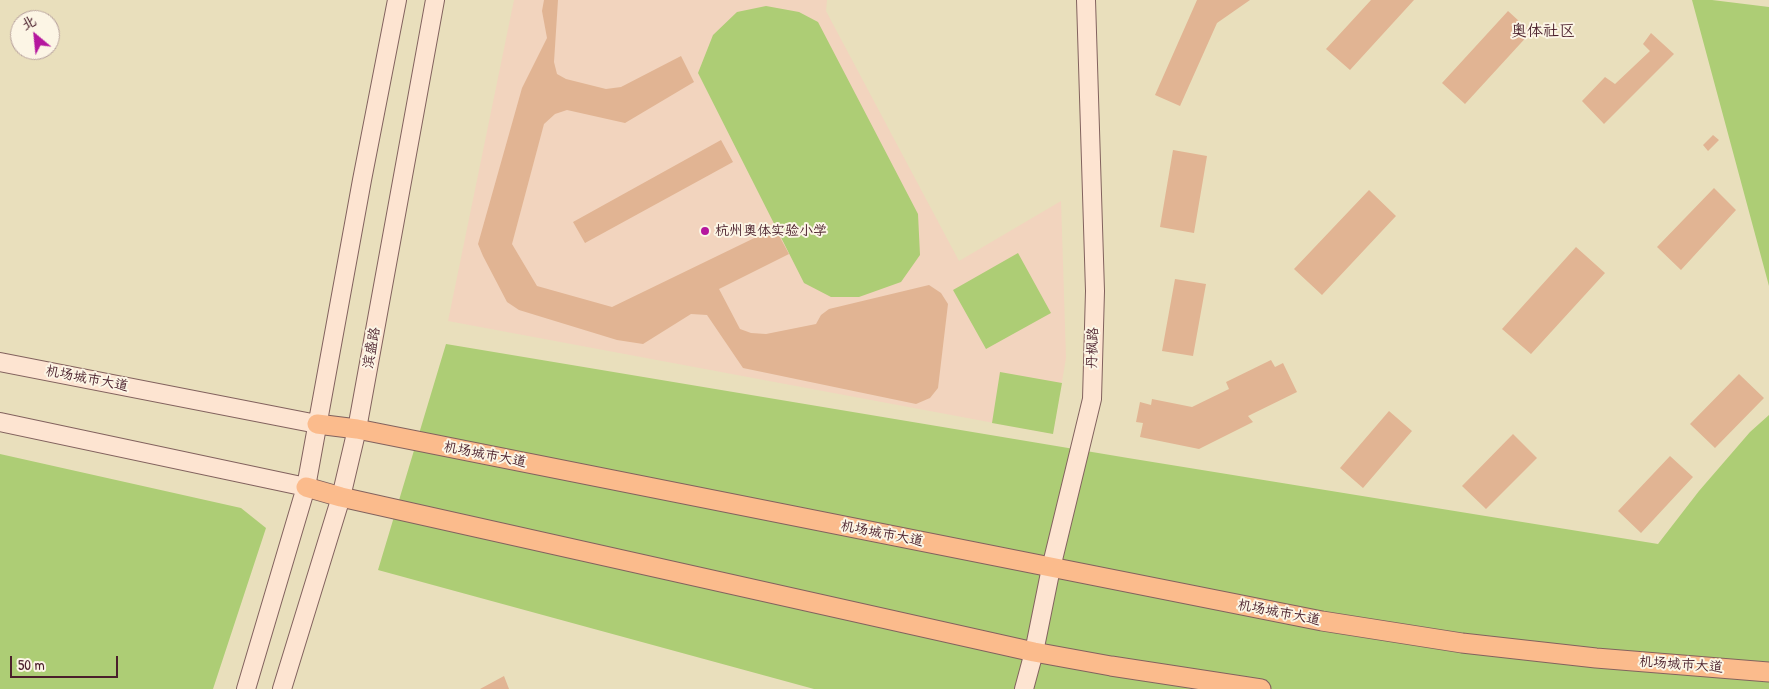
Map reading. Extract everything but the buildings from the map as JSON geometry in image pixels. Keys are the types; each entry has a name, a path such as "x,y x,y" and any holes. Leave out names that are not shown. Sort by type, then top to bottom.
{"main road":[{"path":"246,689 306,487 397,0"},
{"name":"滨盛路","path":"282,689 341,497 356,429 435,0"},
{"name":"丹枫路","path":"1024,689 1092,399 1095,291 1086,0"},
{"name":"机场城市大道","path":"0,362 317,424 356,429 1322,621 1462,643 1596,658 1769,672"},
{"path":"0,422 306,487 341,497 1034,652 1261,689"}],"shaded area":[{"name":"杭州奥体实验小学","path":"514,0 827,0 826,11 959,261 1061,201 1066,358 1053,434 448,321"}],"green space":[{"path":"1692,0 1712,0 1769,7 1769,286"},
{"path":"766,6 799,12 818,22 918,214 920,255 901,282 859,297 831,297 804,283 698,73 713,35 737,12"},
{"path":"1018,253 1051,313 986,349 953,290"},
{"path":"446,344 1658,544 1699,491 1750,432 1769,415 1769,689 814,689 378,570"},
{"path":"1000,372 1062,383 1053,434 992,423"},
{"path":"0,454 241,508 266,528 213,689 0,689"}],"place":[{"name":"杭州奥体实验小学","path":"705,231"}],"district":[{"name":"奥体社区","path":"1543,32"}]}
